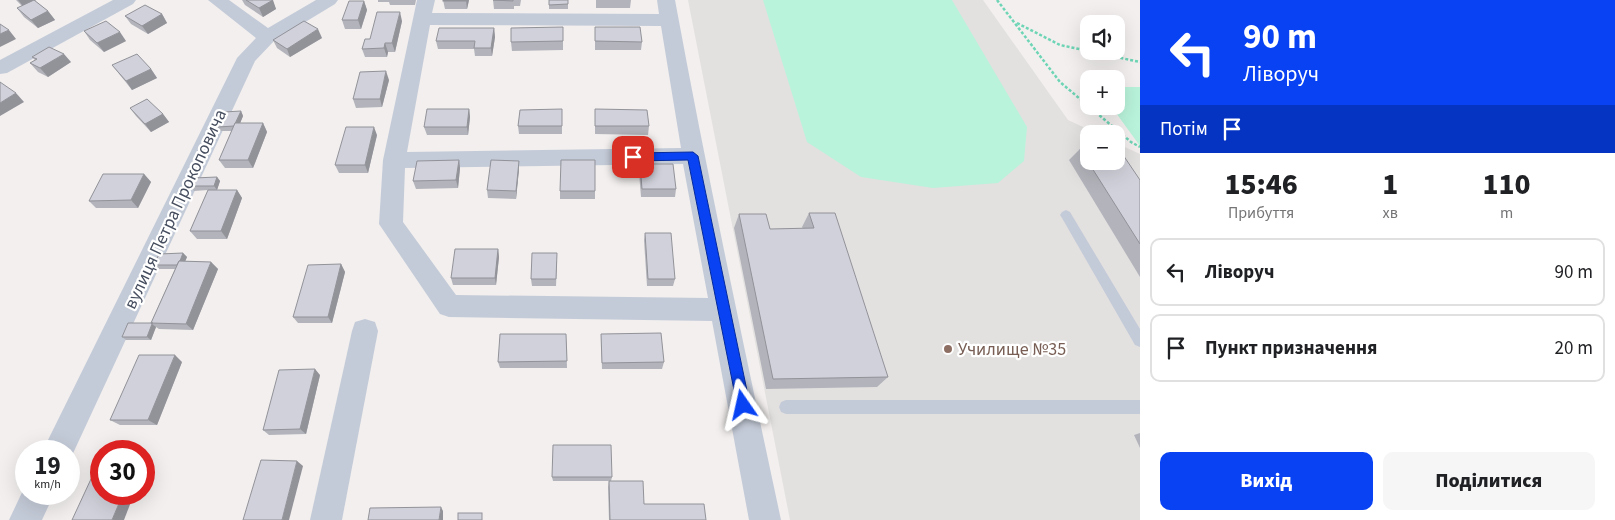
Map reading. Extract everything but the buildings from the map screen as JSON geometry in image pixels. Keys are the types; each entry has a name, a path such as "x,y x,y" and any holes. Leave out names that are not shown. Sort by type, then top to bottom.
{"street":[{"path":"0,68 127,0"},
{"path":"218,0 266,37"},
{"name":"вулиця Петра Прокоповича","path":"64,440 247,58 266,37 329,0"},
{"path":"724,310 449,306 391,224 394,160 424,10 668,10 693,156 724,310 766,520"},
{"path":"394,160 693,156"},
{"path":"326,520 365,331"},
{"path":"25,520 32,505"}],"lane":[{"path":"1066,214 1140,341"},
{"path":"786,407 1140,407"}],"path":[{"path":"997,0 1060,82 1131,142 1140,147"},
{"path":"1015,22 1060,45 1140,62"}],"shaded area":[{"name":"Училище №35","path":"688,0 983,0 1068,120 1080,126 1080,170 1125,170 1125,147 1140,154 1140,520 790,520"}],"green space":[{"path":"763,0 952,0 1027,127 1024,161 998,183 933,188 861,177 807,142"},
{"path":"1125,87 1140,87 1140,146 1118,115 1125,115"}],"place":[{"name":"Училище №35","path":"948,349"}],"route":[{"path":"633,157 693,156 743,405"}]}
